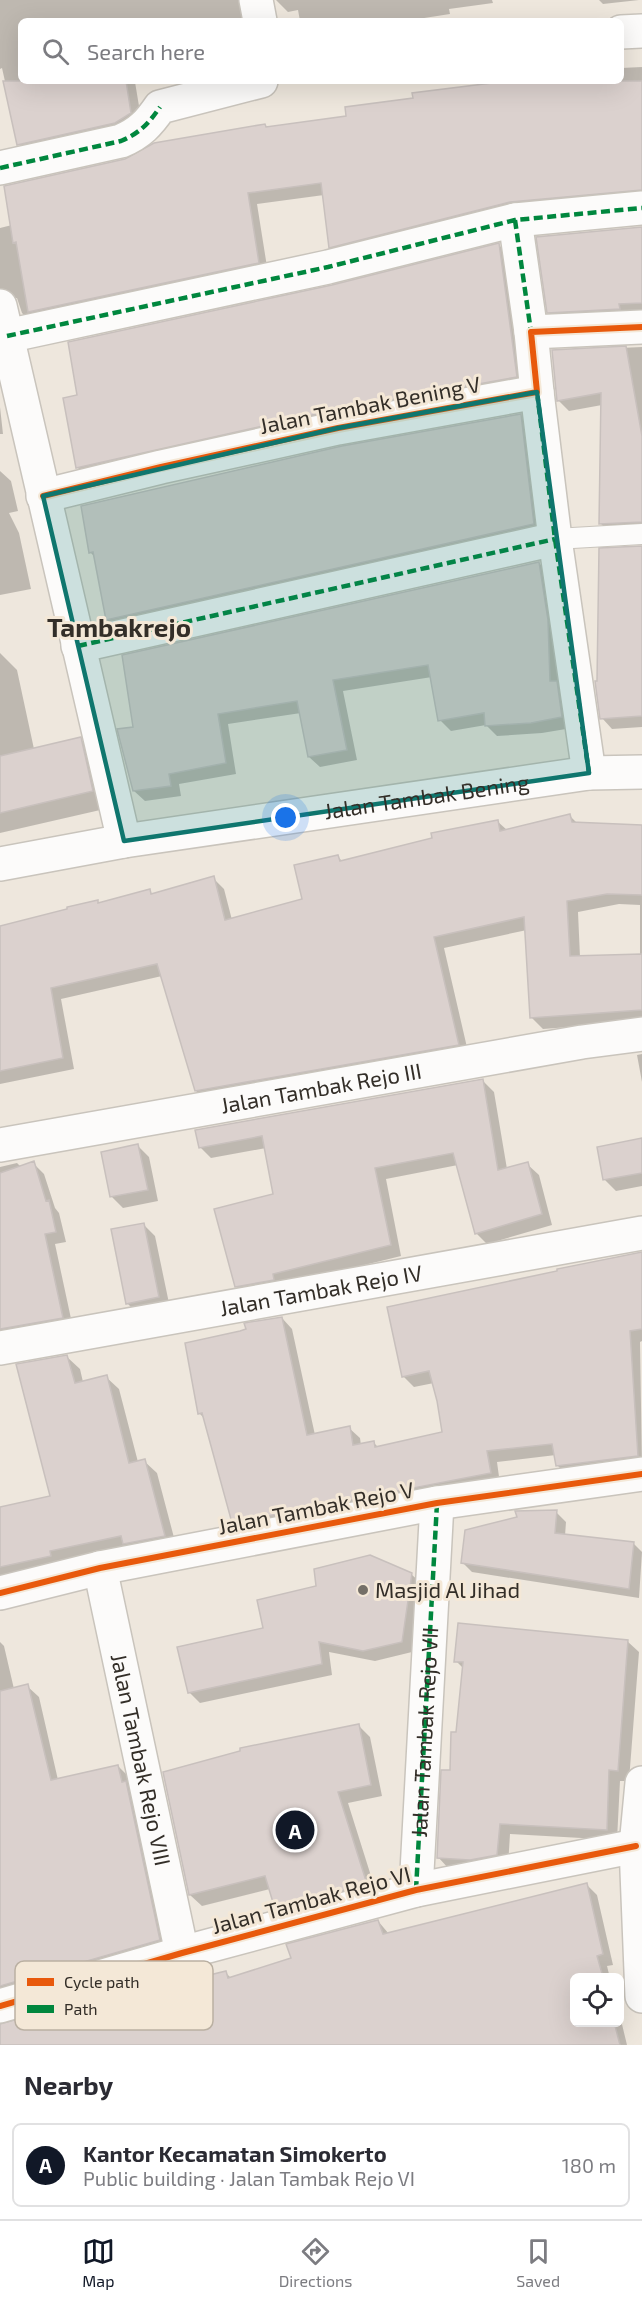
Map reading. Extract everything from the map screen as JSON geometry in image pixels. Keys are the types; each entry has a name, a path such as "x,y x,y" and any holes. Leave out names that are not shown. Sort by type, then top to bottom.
{"street":[{"path":"256,0 259,18"},
{"path":"624,32 642,31"},
{"path":"0,168 121,141 136,135 148,125 160,107 249,84"},
{"path":"124,841 3,321 328,267 515,220 642,208"},
{"path":"515,220 531,332 555,539 590,773"},
{"path":"531,332 642,327"},
{"name":"Jalan Tambak Bening V","path":"44,496 161,467 338,428 537,392"},
{"path":"78,646 555,539"},
{"name":"Jalan Tambak Bening","path":"0,864 124,841 590,773 642,772"},
{"name":"Jalan Tambak Rejo III","path":"0,1145 582,1042 642,1034"},
{"name":"Jalan Tambak Rejo IV","path":"0,1348 642,1233"},
{"name":"Jalan Tambak Rejo V","path":"0,1593 100,1568 437,1503 642,1474"},
{"name":"Jalan Tambak Rejo VII","path":"416,1890 437,1503"},
{"name":"Jalan Tambak Rejo VIII","path":"100,1568 182,1953"},
{"path":"642,1783 636,1846 642,1996"},
{"name":"Jalan Tambak Rejo VI","path":"155,1961 416,1890 636,1846"},
{"name":"Jalan Tambak Rejo VI","path":"0,2006 15,2002"}],"lane":[{"path":"555,539 642,534"}],"highlighted area":[{"path":"537,392 589,773 124,841 43,496 338,428"}],"building":[{"path":"3,81 18,81 18,84 126,84 131,113 115,123 17,145"},
{"path":"624,81 642,81 642,190 510,202 329,248 321,183 248,193 259,263 28,312 16,242 13,243 4,186 125,159 154,143 265,124 266,127 346,116 345,107 413,98 412,93 484,84 624,84"},
{"path":"642,227 642,303 619,304 620,309 547,313 536,237"},
{"path":"499,243 517,377 334,410 76,468 63,398 77,395 68,342 332,285"},
{"path":"626,346 642,436 642,522 599,524 601,393 557,401 552,350"},
{"path":"521,414 534,524 106,620 93,552 89,553 81,506 342,446"},
{"path":"642,546 642,716 600,719 595,681 597,681 599,548"},
{"path":"539,562 548,620 550,681 557,681 562,717 531,723 485,726 484,713 438,721 428,665 333,680 347,750 308,757 297,701 218,714 226,763 169,774 171,786 133,791 117,729 133,727 122,655"},
{"path":"81,737 93,791 0,813 0,756"},
{"path":"570,814 572,822 642,825 642,895 607,894 567,901 570,956 642,954 642,1010 530,1018 524,917 434,937 459,1045 195,1091 157,964 51,988 63,1058 0,1071 0,926 67,909 67,907 98,900 98,903 150,889 151,894 214,876 225,920 302,899 294,865 338,855 340,861 432,838 431,833 498,820 500,831"},
{"path":"483,1079 498,1170 528,1162 542,1214 475,1234 453,1153 375,1168 391,1245 273,1274 274,1280 235,1287 214,1209 273,1194 262,1136 199,1148 195,1130"},
{"path":"642,1138 642,1173 603,1180 597,1147"},
{"path":"138,1144 148,1190 110,1197 101,1152"},
{"path":"34,1161 46,1201 49,1200 56,1232 45,1234 63,1318 0,1329 0,1173"},
{"path":"144,1223 159,1297 126,1304 111,1229"},
{"path":"642,1252 642,1329 630,1331 638,1456 556,1466 552,1444 487,1451 491,1473 232,1523 202,1413 198,1414 185,1343 246,1329 244,1323 282,1317 307,1435 350,1426 353,1445 374,1441 375,1447 442,1432 429,1371 402,1377 387,1307"},
{"path":"67,1355 75,1383 107,1375 129,1463 145,1459 165,1536 123,1544 121,1536 50,1551 51,1556 0,1567 0,1507 50,1496 16,1364"},
{"path":"557,1510 555,1533 634,1542 629,1589 461,1563 465,1530 517,1517 515,1511"},
{"path":"370,1555 412,1573 402,1642 363,1651 319,1642 322,1664 188,1693 177,1647 263,1628 257,1600 316,1586 314,1569"},
{"path":"458,1623 628,1640 618,1771 609,1770 607,1830 500,1824 497,1855 470,1860 437,1858 441,1770 450,1770 451,1732 456,1732 463,1662 454,1662"},
{"path":"28,1684 51,1780 118,1765 122,1782 126,1781 160,1940 87,1961 15,1961 15,1982 0,1986 0,1691"},
{"path":"359,1724 371,1785 338,1792 367,1884 275,1909 265,1876 189,1895 163,1772 240,1751 240,1748"},
{"path":"587,1883 603,1954 597,1956 602,1973 570,1973 570,2027 615,2027 620,2045 0,2045 0,2024 15,2020 15,2030 213,2030 213,1974 226,1971 228,1978 291,1958 286,1944 378,1920 383,1934"}],"marked path":[{"path":"0,168 121,141 144,127 160,107"},
{"path":"7,336 328,267 515,220 642,208"},
{"path":"515,220 531,332"},
{"path":"537,392 555,539 589,773"},
{"path":"78,646 555,539"},
{"path":"416,1890 437,1503"}],"cycle path":[{"path":"43,496 338,428 537,392 531,332 642,327"},
{"path":"0,1593 100,1568 437,1503 642,1474"},
{"path":"155,1961 416,1890 636,1846"},
{"path":"0,2006 15,2002"}],"place":[{"name":"Masjid Al Jihad","path":"363,1590"},
{"name":"Kantor Kecamatan Simokerto","path":"295,1830"}],"district":[{"name":"Tambakrejo","path":"119,628"}]}
